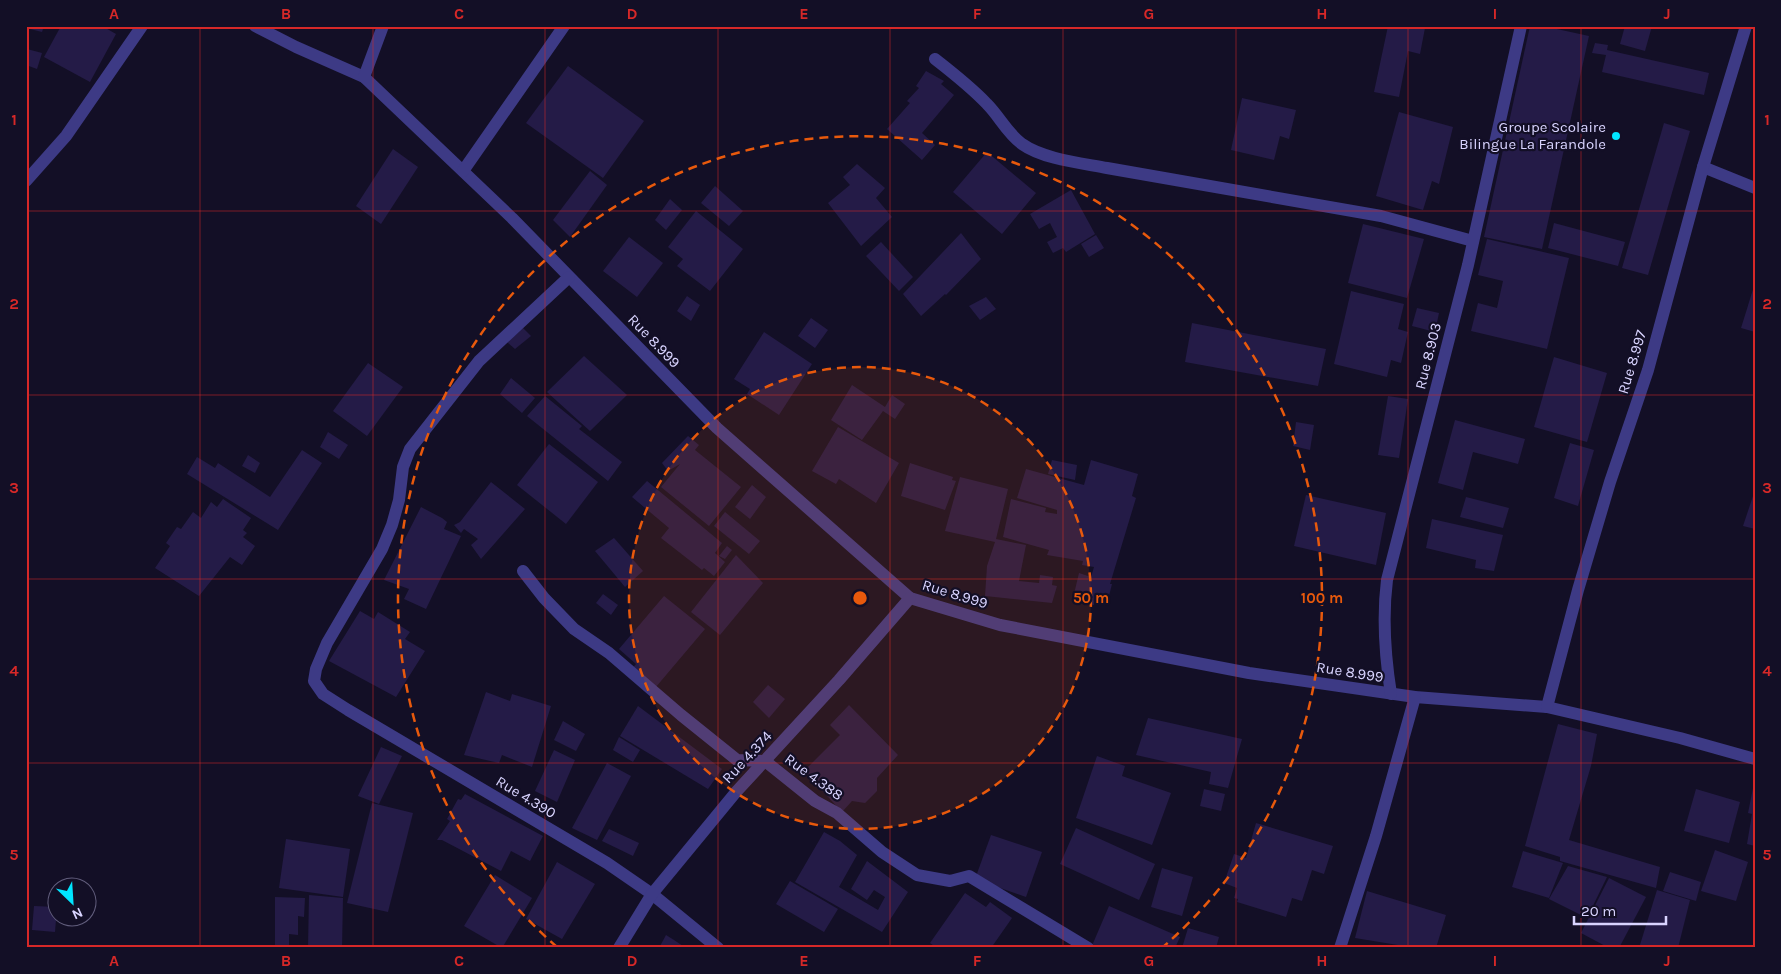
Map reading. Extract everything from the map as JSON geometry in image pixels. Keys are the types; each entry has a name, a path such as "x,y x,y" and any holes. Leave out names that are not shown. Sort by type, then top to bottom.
{"street":[{"path":"26,181 66,136 142,26"},
{"path":"256,26 296,47 364,76 384,26"},
{"path":"463,170 564,26"},
{"name":"Rue 8.903","path":"1391,694 1384,625 1387,580 1439,382 1521,26"},
{"name":"Rue 8.997","path":"1547,707 1578,590 1610,482 1648,370 1703,168 1746,26"},
{"path":"935,59 974,90 989,106 1003,126 1023,144 1042,153 1106,168 1381,216 1473,240"},
{"name":"Rue 8.999","path":"364,76 512,218 717,428 910,598 1000,625 1250,672 1415,697 1547,707 1680,738 1755,760"},
{"path":"1703,168 1755,188"},
{"name":"Rue 4.390","path":"570,277 479,361 410,449 403,467 399,500 392,526 382,549 328,644 316,669 314,681 323,694 340,705 607,863 652,894 718,948"},
{"name":"Rue 4.388","path":"523,571 544,598 574,629 609,653 737,760 765,761 815,800 837,814 882,852 917,876 950,881 969,876 1088,948"},
{"name":"Rue 4.374","path":"619,948 652,894 736,792 910,598"},
{"path":"1340,948 1376,836 1415,697"}],"building":[{"path":"26,26 44,26 42,32 26,28"},
{"path":"61,26 102,26 116,34 90,82 44,57"},
{"path":"1388,26 1417,26 1425,28 1420,54 1408,51 1399,97 1374,92"},
{"path":"1530,26 1543,26 1589,36 1542,249 1484,237"},
{"path":"1625,26 1652,26 1645,51 1620,44"},
{"path":"1595,43 1608,45 1607,50 1709,73 1704,95 1602,72 1606,55 1592,53"},
{"path":"27,49 42,53 37,69 26,65"},
{"path":"568,66 644,121 603,178 526,123"},
{"path":"926,71 944,81 941,84 954,95 922,133 935,145 922,160 887,129 910,103 907,101 919,88 916,86"},
{"path":"1242,98 1296,110 1289,139 1280,136 1274,160 1231,150"},
{"path":"1399,112 1453,127 1439,184 1432,181 1423,210 1376,196"},
{"path":"1664,123 1690,131 1648,275 1622,268"},
{"path":"393,149 418,167 381,224 356,206"},
{"path":"987,152 1036,193 1002,234 953,192"},
{"path":"857,164 885,188 876,198 892,217 861,246 828,203 850,185 843,177"},
{"path":"590,171 607,185 570,237 553,220"},
{"path":"715,186 743,211 729,226 701,203"},
{"path":"1071,190 1095,234 1066,252 1063,248 1053,253 1047,242 1057,237 1050,223 1039,229 1030,214"},
{"path":"670,199 682,210 666,230 655,220"},
{"path":"696,211 743,249 710,291 677,266 683,259 668,247"},
{"path":"1554,223 1625,242 1618,266 1548,248"},
{"path":"1363,224 1424,239 1407,298 1348,283"},
{"path":"961,233 981,259 946,295 921,316 903,294"},
{"path":"1096,235 1104,248 1089,257 1081,244"},
{"path":"629,237 663,263 637,297 603,271"},
{"path":"1487,239 1569,258 1547,349 1471,331 1478,303 1497,308 1503,281 1478,275"},
{"path":"881,242 913,277 899,291 866,256"},
{"path":"1755,283 1755,332 1741,328"},
{"path":"1351,291 1404,304 1398,329 1408,332 1401,363 1391,360 1387,377 1334,364"},
{"path":"687,296 700,305 691,321 677,311"},
{"path":"986,297 996,309 980,320 969,306"},
{"path":"1417,308 1439,313 1435,332 1412,326"},
{"path":"811,318 828,330 815,348 798,336"},
{"path":"1192,323 1326,349 1318,386 1185,362"},
{"path":"523,328 531,336 515,349 507,342"},
{"path":"764,332 812,364 779,415 747,394 750,389 734,379"},
{"path":"584,356 627,395 590,431 547,392"},
{"path":"1554,357 1607,373 1587,442 1534,427"},
{"path":"368,363 403,387 367,436 333,411"},
{"path":"511,378 535,398 522,413 500,394"},
{"path":"852,385 885,407 892,395 905,404 895,419 883,411 862,440 831,420"},
{"path":"545,396 582,426 579,429 622,462 608,481 527,416"},
{"path":"1388,396 1408,399 1399,458 1378,455"},
{"path":"1455,420 1525,439 1518,464 1473,452 1463,490 1438,483"},
{"path":"1296,422 1314,425 1310,450 1293,446"},
{"path":"838,427 899,463 876,503 839,479 836,484 812,471"},
{"path":"328,432 348,445 339,459 320,447"},
{"path":"688,436 699,445 695,450 741,487 709,526 661,487 680,464 668,471 662,463"},
{"path":"1570,443 1594,450 1578,506 1554,498"},
{"path":"549,444 598,482 566,524 517,485"},
{"path":"302,450 322,463 278,530 187,474 197,457 215,468 218,463 270,497"},
{"path":"248,455 260,463 255,473 242,466"},
{"path":"1052,460 1077,465 1075,480 1048,474"},
{"path":"1091,460 1138,474 1132,496 1136,498 1110,584 1112,584 1107,604 1095,601 1094,605 1086,604 1087,599 1074,594 1079,573 1091,577 1094,567 1082,565 1083,561 1047,555 1049,550 1003,537 1011,499 1046,508 1045,512 1057,514 1057,510 1017,498 1026,469 1084,485"},
{"path":"910,463 953,477 952,480 956,481 945,510 901,496"},
{"path":"960,477 1008,489 996,539 1026,545 1019,581 1039,583 1040,575 1053,577 1052,585 1057,586 1052,603 985,596 987,566 995,542 945,531"},
{"path":"647,481 722,543 715,553 725,562 714,576 704,568 702,570 661,538 669,528 632,497"},
{"path":"491,482 525,509 481,559 471,545 478,539 464,529 461,533 454,525 460,522"},
{"path":"752,485 766,497 750,519 735,507"},
{"path":"1755,490 1755,529 1743,526"},
{"path":"1306,495 1386,513 1376,565 1294,546"},
{"path":"1466,497 1509,508 1503,528 1460,517"},
{"path":"223,499 251,518 243,530 247,533 243,537 255,546 242,565 230,557 199,596 155,568 170,546 166,543 177,527 181,529 193,512 201,518 211,502 217,507"},
{"path":"421,507 447,522 444,529 461,536 426,609 404,599 409,589 384,580"},
{"path":"725,512 760,541 749,554 714,526"},
{"path":"1432,519 1503,535 1494,571 1475,568 1476,560 1426,548"},
{"path":"614,538 643,571 625,587 595,551"},
{"path":"727,546 732,550 725,559 719,556"},
{"path":"736,555 763,583 720,635 691,612"},
{"path":"603,594 618,605 611,615 596,603"},
{"path":"664,596 705,629 650,694 627,674 636,664 619,649"},
{"path":"360,611 374,619 378,612 410,632 405,639 425,651 396,697 329,661"},
{"path":"768,685 785,699 769,718 753,702"},
{"path":"486,692 510,701 512,694 551,706 532,767 502,755 499,763 464,755"},
{"path":"849,705 898,755 877,778 877,791 865,803 852,801 842,812 804,771 840,735 830,725"},
{"path":"638,706 722,769 708,789 620,736"},
{"path":"1148,718 1242,739 1228,788 1209,784 1211,772 1136,755"},
{"path":"563,721 585,734 576,751 554,740"},
{"path":"1558,724 1597,734 1591,766 1569,840 1660,867 1656,888 1560,861 1560,857 1525,846"},
{"path":"619,737 640,750 633,762 613,750"},
{"path":"381,747 402,756 379,804 358,796"},
{"path":"554,750 575,760 557,802 535,791"},
{"path":"1097,756 1125,766 1122,776 1171,793 1152,845 1076,818"},
{"path":"607,763 631,776 597,840 572,828"},
{"path":"1753,788 1755,789 1755,846 1747,844 1752,814 1748,813"},
{"path":"1204,789 1225,794 1221,811 1200,806"},
{"path":"1696,789 1740,802 1729,843 1684,831"},
{"path":"465,794 543,836 530,861 511,851 501,871 442,840 437,840 450,821 447,819 458,799 461,800"},
{"path":"372,803 413,813 388,912 347,903"},
{"path":"1256,823 1333,846 1324,874 1312,870 1302,901 1292,898 1286,917 1237,902 1238,899 1234,898 1237,888 1224,883 1234,854 1246,858"},
{"path":"1076,828 1155,864 1139,900 1060,864"},
{"path":"609,829 639,843 633,856 602,841"},
{"path":"824,832 840,841 857,855 839,887 878,910 885,897 874,890 867,900 851,889 867,861 908,892 882,932 795,882"},
{"path":"991,835 1042,852 1026,897 975,879"},
{"path":"286,839 350,849 343,897 279,888"},
{"path":"1715,850 1748,862 1736,901 1701,891"},
{"path":"1523,851 1563,863 1549,898 1512,887"},
{"path":"557,862 595,884 562,939 526,919"},
{"path":"1568,866 1607,877 1587,918 1549,899"},
{"path":"1162,868 1193,877 1182,916 1151,907"},
{"path":"1670,872 1701,882 1696,901 1663,891"},
{"path":"495,875 532,898 502,948 464,926"},
{"path":"1609,878 1646,897 1619,948 1609,948 1581,933"},
{"path":"790,881 838,909 824,932 776,904"},
{"path":"1657,890 1690,900 1678,948 1639,948"},
{"path":"1367,891 1446,915 1436,948 1416,948 1355,938"},
{"path":"965,893 986,907 990,902 1012,918 991,948 937,948 930,943"},
{"path":"309,895 343,898 342,948 308,948"},
{"path":"275,897 305,898 304,917 298,916 298,935 289,934 289,948 275,948"},
{"path":"34,906 48,907 48,926 55,926 55,932 32,930"},
{"path":"1109,906 1180,937 1175,948 1091,948"},
{"path":"1188,928 1219,937 1216,948 1182,948"},
{"path":"666,935 674,940 686,948 659,948"}],"place":[{"name":"Groupe Scolaire Bilingue La Farandole","path":"1616,136"}]}
